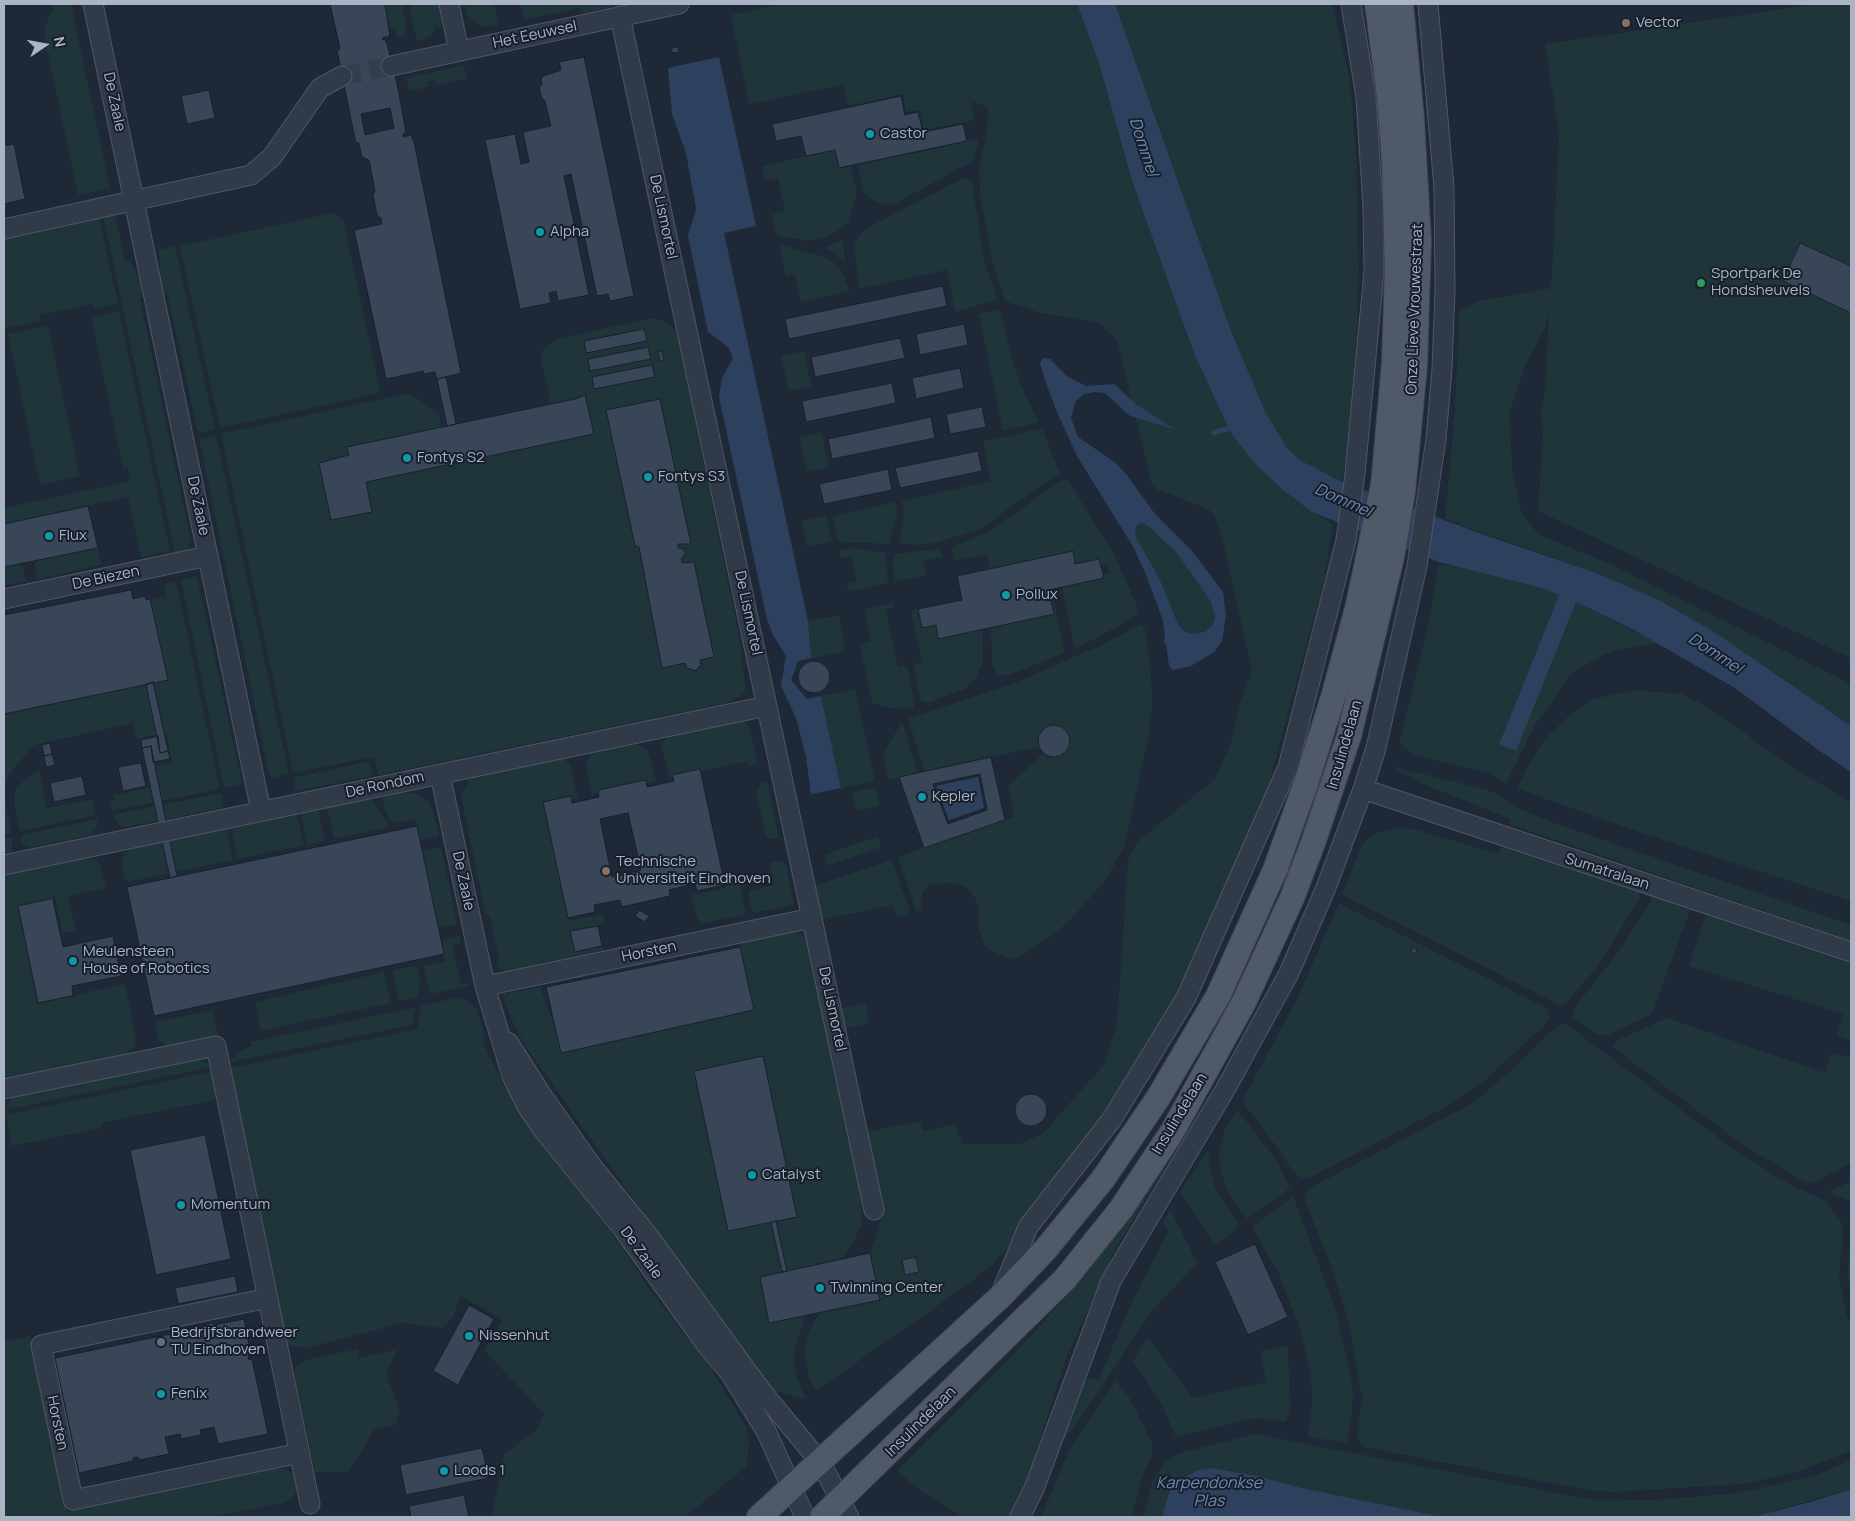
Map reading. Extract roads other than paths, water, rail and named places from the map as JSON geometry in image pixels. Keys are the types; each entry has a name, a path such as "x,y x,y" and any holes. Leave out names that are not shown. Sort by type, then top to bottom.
{"main road":[{"name":"Onze Lieve Vrouwestraat","path":"1377,4 1390,95 1394,159 1397,270 1393,489"},
{"name":"Onze Lieve Vrouwestraat","path":"1369,608 1381,554 1415,366 1419,242 1412,119 1401,4"},
{"name":"Insulindelaan","path":"759,1517 821,1463 999,1298 1045,1250 1103,1179 1158,1098 1218,996 1275,870 1291,828 1334,694 1369,608"},
{"name":"Insulindelaan","path":"822,1517 845,1508 1065,1279 1121,1209 1172,1132 1243,1004 1292,898 1342,761 1369,608"}],"street":[{"name":"De Zaale","path":"93,4 261,812"},
{"path":"449,4 459,51"},
{"name":"Het Eeuwsel","path":"391,66 679,4"},
{"name":"Insulindelaan","path":"999,1298 1028,1227 1112,1119 1186,998 1288,767 1346,540 1355,474 1374,271 1366,97 1351,4"},
{"name":"Onze Lieve Vrouwestraat","path":"1417,566 1428,502 1438,421 1445,290 1444,188 1428,4"},
{"name":"De Lismortel","path":"620,16 874,1210"},
{"path":"4,229 242,178 259,170 272,157 320,88 342,76"},
{"name":"De Biezen","path":"4,599 208,556"},
{"name":"Insulindelaan","path":"1020,1517 1034,1489 1111,1281 1269,1013 1289,974 1326,890 1363,790 1391,686 1417,566"},
{"name":"De Rondom","path":"4,865 767,706"},
{"name":"De Zaale","path":"440,774 485,986 493,1018 512,1076 527,1106 565,1158 623,1229 708,1347 730,1373 766,1431 805,1517"},
{"name":"Sumatralaan","path":"1363,790 1851,952"},
{"name":"Horsten","path":"485,986 812,918"},
{"name":"De Zaale","path":"493,1018 542,1094 594,1169 647,1234 762,1393 821,1463 845,1508"},
{"path":"4,1089 216,1046 310,1504"},
{"name":"Horsten","path":"268,1298 41,1346 73,1500 300,1454"}],"water":[{"name":"Dommel","path":"1077,4 1115,4 1231,331 1265,411 1287,448 1300,460 1342,482 1479,533 1599,574 1657,599 1716,633 1851,726 1851,772 1735,688 1632,629 1576,602 1516,751 1499,744 1559,595 1542,588 1439,562 1312,512 1283,490 1255,464 1232,435 1195,356 1132,181 1099,63"},
{"path":"719,57 756,226 724,233 808,621 811,658 798,661 791,680 807,699 821,696 841,788 811,794 806,757 796,718 781,686 786,656 773,635 767,619 719,397 722,378 733,358 728,347 708,332 688,236 696,209 686,153 672,114 668,68"},
{"path":"1043,358 1050,359 1067,376 1086,386 1114,384 1137,405 1174,429 1130,416 1105,393 1084,394 1076,401 1071,418 1078,437 1116,463 1155,514 1192,551 1223,592 1226,616 1222,641 1214,652 1191,666 1173,670 1169,666 1166,644 1163,642 1165,638 1163,621 1146,575 1134,548 1077,456 1056,410 1040,363","holes":["1142,523 1148,526 1177,553 1211,602 1215,618 1212,626 1205,632 1190,634 1178,624 1160,580 1136,537 1137,526"]},
{"path":"978,777 984,808 949,820 936,786"},
{"name":"Karpendonkse Plas","path":"1211,1468 1257,1476 1302,1488 1443,1517 1162,1517 1170,1489 1176,1482 1198,1470"},
{"path":"1851,1489 1851,1517 1752,1517 1814,1501"}],"waterway":[{"path":"1214,433 1235,426"}],"tunnel":[{"path":"342,76 391,66"}],"place":[{"name":"Vector","path":"1626,23"},
{"name":"Castor","path":"870,134"},
{"name":"Alpha","path":"540,232"},
{"name":"Sportpark De Hondsheuvels","path":"1701,283"},
{"name":"Fontys S2","path":"407,458"},
{"name":"Fontys S3","path":"648,477"},
{"name":"Flux","path":"49,536"},
{"name":"Pollux","path":"1006,595"},
{"name":"Kepler","path":"922,797"},
{"name":"Technische Universiteit Eindhoven","path":"606,871"},
{"name":"Meulensteen House of Robotics","path":"73,961"},
{"name":"Catalyst","path":"752,1175"},
{"name":"Momentum","path":"181,1205"},
{"name":"Twinning Center","path":"820,1288"},
{"name":"Nissenhut","path":"469,1336"},
{"name":"Bedrijfsbrandweer TU Eindhoven","path":"161,1342"},
{"name":"Fenix","path":"161,1394"},
{"name":"Loods 1","path":"444,1471"}]}
